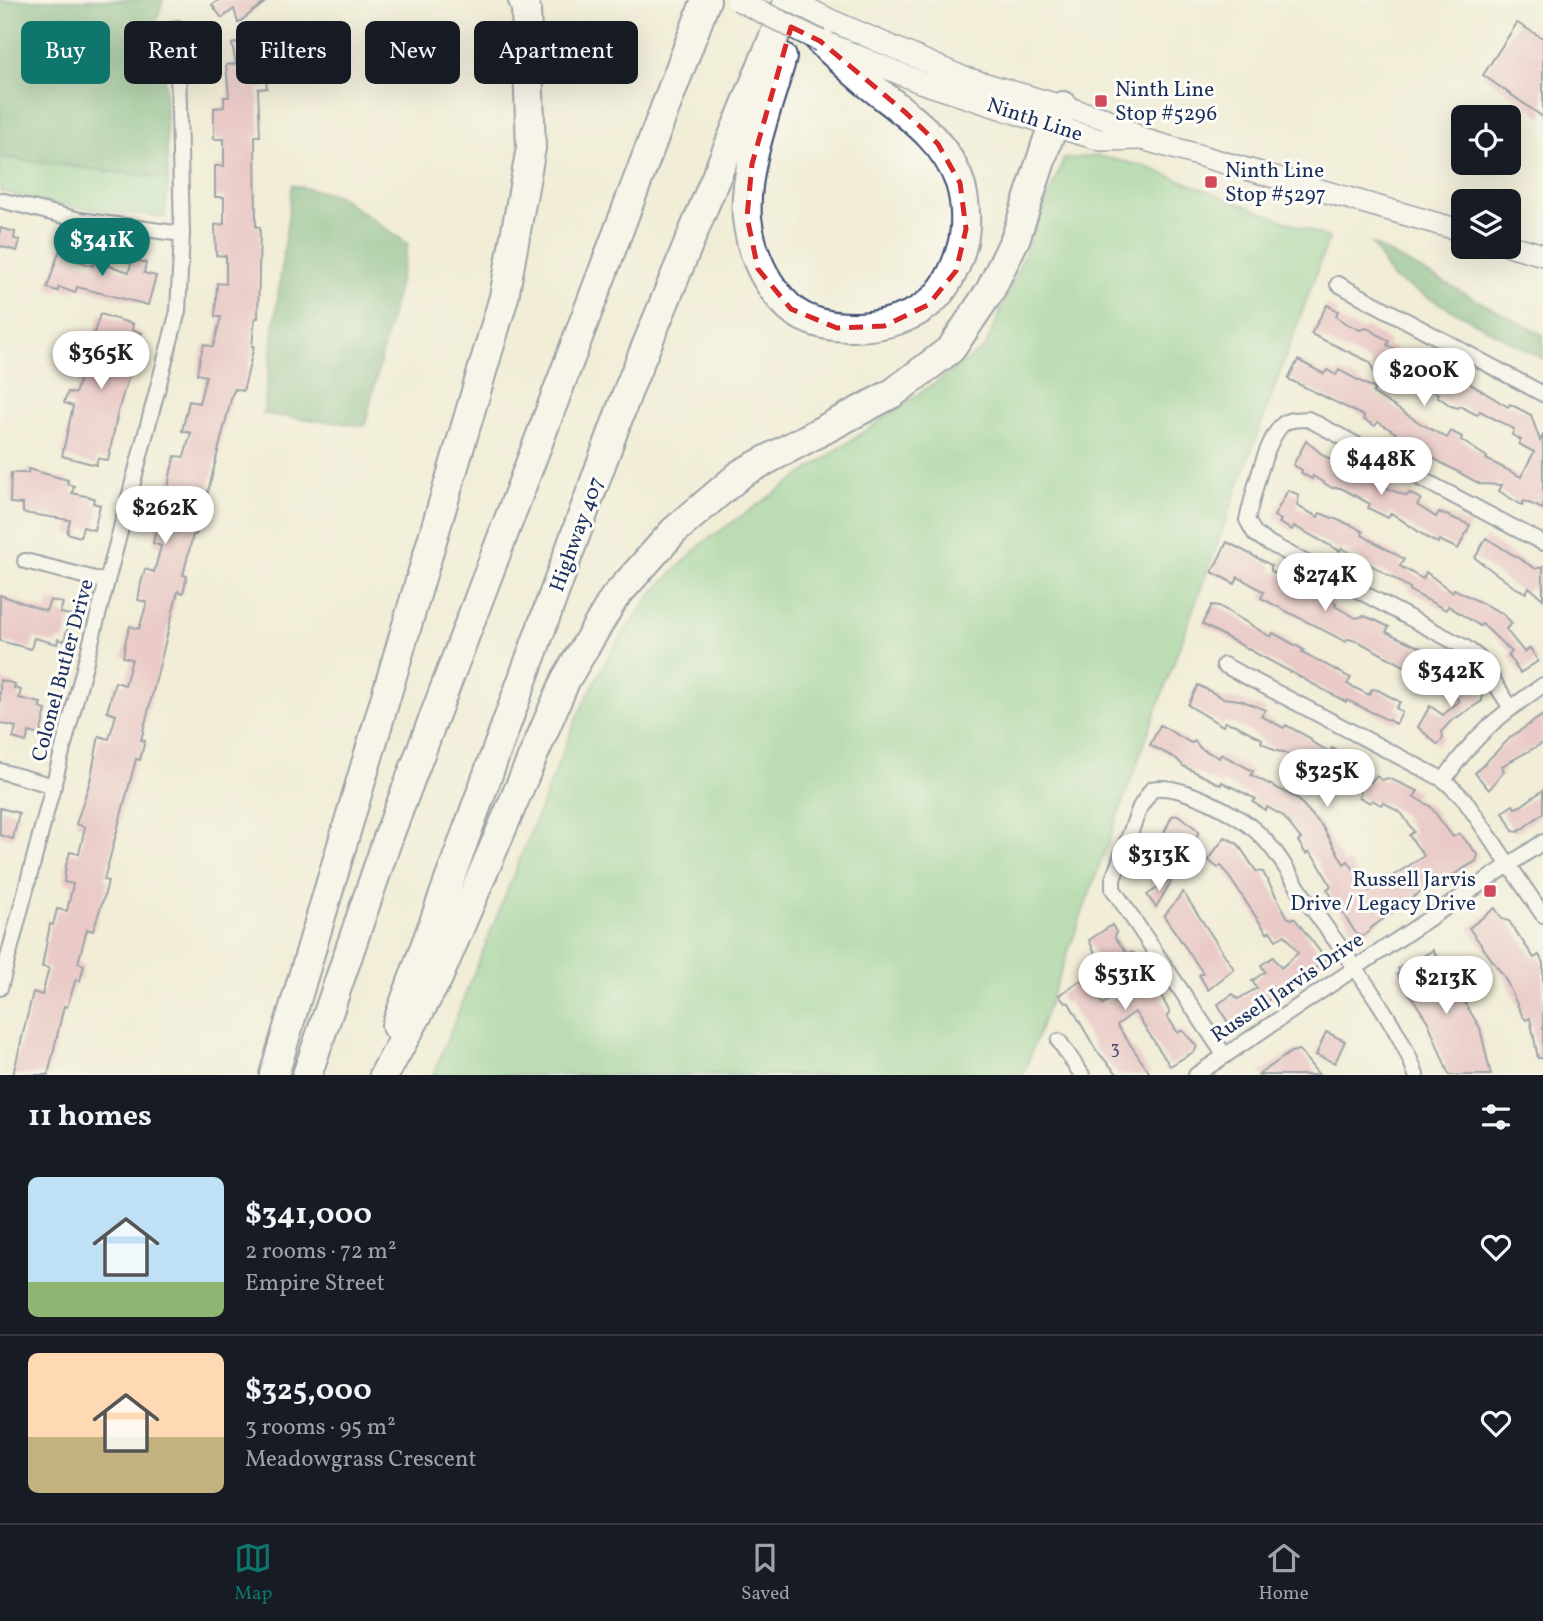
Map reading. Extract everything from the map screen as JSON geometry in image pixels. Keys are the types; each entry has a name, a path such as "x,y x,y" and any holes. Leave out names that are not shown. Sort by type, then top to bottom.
{"highway":[{"path":"274,1075 504,297 531,148 526,9 523,0"},
{"name":"Highway 407","path":"382,1075 427,936 629,388 790,0"},
{"path":"798,0 752,164 747,217 758,269 791,309 837,327 884,326 928,305 956,271 966,229 960,183 938,144 905,111 867,83 825,30"},
{"path":"307,1075 388,838 705,3"},
{"path":"382,1075 438,978 566,679 614,597 674,531 742,473 893,393 951,349 990,291 1016,237 1059,116"}],"main road":[{"name":"Ninth Line","path":"738,0 962,77 1059,116 1101,140 1142,139 1451,228"},
{"name":"Ninth Line","path":"790,0 825,30"},
{"path":"1521,248 1543,254"}],"street":[{"name":"Colonel Butler Drive","path":"0,987 178,311 182,234 178,84"},
{"path":"0,200 80,220 182,234"},
{"path":"1338,284 1543,394"},
{"path":"1511,708 1478,657 1466,648 1267,542 1255,534 1247,520 1264,464 1282,425 1292,419 1308,419 1543,543"},
{"path":"25,561 107,582"},
{"path":"1224,665 1444,780 1464,799 1543,915"},
{"path":"1444,780 1467,745 1543,685"},
{"path":"0,771 54,786"},
{"path":"1225,1056 1113,889 1113,879 1140,807 1152,789 1174,788 1192,795 1260,834 1353,967 1410,1056 1416,1075"},
{"name":"Russell Jarvis Drive","path":"1196,1075 1353,967 1543,842"},
{"path":"1059,1041 1082,1075"}],"highlighted area":[{"path":"791,27 820,41 905,112 938,144 960,183 966,229 956,271 928,305 884,326 837,328 791,309 758,269 747,217 752,164"}],"green space":[{"path":"0,0 163,0 157,21 124,21 124,84 165,84 168,179 0,157"},
{"path":"1098,156 1144,166 1329,238 1023,1075 433,1075 579,712 611,652 654,591 704,542 985,348 1064,159"},
{"path":"0,157 168,179 165,217 58,205 0,191"},
{"path":"292,185 337,195 408,244 365,426 263,414"},
{"path":"1372,244 1543,335 1543,359 1392,278"}],"building":[{"path":"219,0 268,0 241,21 237,21 234,9 222,18 212,5"},
{"path":"1517,23 1543,38 1543,117 1483,75"},
{"path":"236,43 236,64 232,44"},
{"path":"236,64 236,84 266,84 267,88 258,89 260,136 255,136 256,227 260,227 258,318 255,318 254,346 243,391 235,389 232,395 204,508 196,535 193,535 183,575 187,576 183,593 178,591 141,740 145,741 140,760 136,759 104,880 108,881 104,897 93,931 87,929 78,963 84,965 80,981 76,979 67,1007 64,1006 48,1075 13,1075 33,992 42,995 49,968 42,967 50,924 53,925 57,909 67,911 73,884 64,882 66,865 70,852 79,854 85,827 76,824 90,781 99,736 109,739 116,715 107,712 115,682 125,685 132,659 123,657 126,639 130,626 139,629 147,602 138,600 141,583 145,569 154,572 161,546 153,543 159,513 169,516 176,489 168,487 171,471 175,456 184,457 191,433 182,431 189,401 199,403 206,376 197,374 200,358 204,344 213,347 221,317 215,317 217,283 226,284 226,256 216,255 215,225 224,224 224,197 215,197 215,166 224,166 224,139 214,139 214,108 224,107 224,97 229,97 226,65"},
{"path":"0,228 15,232 14,239 20,240 17,251 0,246"},
{"path":"61,246 75,251 72,259 93,266 98,252 110,256 107,265 129,272 132,259 146,263 144,273 156,276 148,305 77,287 75,293 59,287 58,291 47,288"},
{"path":"1327,305 1338,311 1336,316 1345,323 1360,330 1367,328 1389,341 1387,345 1409,356 1416,354 1428,361 1430,358 1442,365 1438,371 1457,382 1461,378 1508,407 1510,404 1531,415 1540,441 1543,435 1543,509 1524,501 1522,505 1510,498 1499,491 1502,485 1480,484 1394,437 1396,433 1378,422 1375,426 1363,419 1364,416 1288,379 1298,360 1324,374 1327,370 1336,375 1339,370 1375,389 1373,393 1420,423 1447,438 1451,431 1487,457 1486,459 1521,477 1534,452 1519,444 1521,440 1512,435 1514,429 1480,411 1477,415 1460,406 1451,406 1437,396 1438,394 1411,379 1400,376 1399,380 1384,372 1378,383 1370,362 1311,334"},
{"path":"100,314 133,324 132,330 142,333 118,411 108,461 98,458 96,465 62,456 73,406 64,403 68,392 75,394"},
{"path":"1306,441 1324,456 1338,463 1340,459 1391,490 1407,496 1409,493 1421,499 1417,505 1436,517 1439,512 1470,525 1458,549 1439,540 1438,543 1431,540 1391,513 1388,518 1368,508 1370,504 1341,488 1332,488 1313,476 1312,479 1301,473 1302,470 1293,465"},
{"path":"28,469 68,480 67,484 74,486 72,493 94,498 93,503 100,505 94,530 83,527 80,537 67,533 70,520 23,513 23,504 10,503 11,473 28,473"},
{"path":"1288,490 1299,495 1297,506 1318,517 1320,513 1353,526 1363,532 1362,535 1404,559 1400,566 1423,579 1426,572 1452,592 1454,589 1502,613 1512,623 1506,629 1510,635 1524,652 1530,648 1538,661 1520,673 1508,655 1512,652 1482,624 1480,626 1448,606 1446,610 1410,591 1410,588 1342,548 1340,551 1294,526 1292,530 1279,523 1281,520 1274,516"},
{"path":"1486,538 1536,569 1543,566 1543,599 1529,587 1526,593 1514,587 1475,558"},
{"path":"1227,542 1271,565 1271,571 1336,603 1335,606 1356,618 1364,616 1377,621 1389,627 1386,632 1445,661 1430,686 1419,681 1421,677 1412,670 1359,642 1348,639 1346,642 1261,598 1264,592 1238,577 1235,584 1212,572"},
{"path":"0,595 46,611 50,600 63,603 60,613 71,615 64,641 58,639 57,644 34,638 31,649 0,641"},
{"path":"1212,605 1219,606 1271,637 1273,633 1304,650 1302,652 1351,678 1347,684 1369,695 1372,689 1378,690 1400,702 1396,708 1402,712 1396,724 1347,700 1346,702 1202,624"},
{"path":"1462,674 1482,695 1482,701 1450,722 1442,731 1443,738 1438,745 1418,727 1430,706 1443,715 1459,701 1448,686"},
{"path":"0,680 15,684 14,688 21,690 19,698 41,703 39,708 46,710 40,735 29,732 26,742 13,738 16,727 0,723"},
{"path":"1198,685 1223,698 1240,700 1266,710 1261,716 1284,728 1286,725 1330,752 1332,748 1359,763 1370,773 1367,780 1371,782 1376,776 1382,780 1388,778 1418,791 1414,797 1430,806 1453,837 1459,833 1478,855 1476,861 1440,883 1438,879 1369,932 1363,936 1357,935 1327,889 1331,886 1317,861 1309,852 1306,854 1298,841 1301,839 1283,816 1267,807 1265,810 1253,802 1256,799 1183,766 1177,759 1150,745 1160,725 1191,743 1195,741 1200,748 1219,758 1221,754 1253,771 1251,775 1297,798 1322,826 1344,864 1348,861 1369,891 1424,856 1409,835 1414,832 1402,814 1383,802 1381,805 1372,800 1370,803 1359,797 1361,792 1333,777 1325,777 1284,752 1276,751 1261,742 1262,739 1236,725 1225,722 1223,726 1188,705"},
{"path":"1543,715 1543,743 1502,766 1504,771 1489,790 1475,773 1512,736"},
{"path":"1543,790 1543,813 1518,832 1513,831 1503,812 1513,805 1515,808 1521,806"},
{"path":"0,808 19,813 13,839 0,835"},
{"path":"1178,815 1199,831 1195,841 1187,844 1163,835 1172,816"},
{"path":"1225,837 1238,844 1256,871 1263,872 1288,918 1295,919 1325,958 1324,963 1295,979 1298,982 1260,1005 1258,1003 1234,1024 1228,1023 1218,1004 1233,994 1238,999 1257,988 1252,981 1265,972 1261,965 1273,957 1281,968 1298,953 1285,935 1276,940 1270,931 1267,933 1221,865 1218,868 1208,860"},
{"path":"1174,877 1156,907 1147,895"},
{"path":"1183,892 1234,969 1208,990 1199,975 1203,973 1164,916"},
{"path":"1495,908 1502,919 1509,921 1534,958 1539,955 1543,963 1543,1058 1538,1058 1530,1018 1526,1020 1522,1015 1505,978 1469,928"},
{"path":"1112,925 1116,932 1115,938 1127,953 1133,952 1137,957 1140,963 1135,967 1149,986 1152,984 1161,995 1170,1013 1167,1016 1178,1033 1182,1030 1197,1046 1195,1051 1170,1066 1135,1012 1117,1025 1151,1075 1118,1075 1096,1050 1069,1003 1064,1002 1059,995 1081,980 1088,989 1091,987 1103,1004 1125,989 1105,959 1099,962 1089,940"},
{"path":"1433,950 1480,1028 1491,1075 1449,1075 1428,1022 1397,974 1400,972 1398,969 1412,959 1414,962"},
{"path":"1326,1032 1345,1041 1335,1063 1316,1055"},
{"path":"1299,1050 1319,1075 1258,1075 1291,1052"}],"place":[{"name":"Ninth Line Stop #5296","path":"1101,101"},
{"name":"Ninth Line Stop #5297","path":"1211,182"},
{"name":"Russell Jarvis Drive / Legacy Drive","path":"1490,891"}]}
